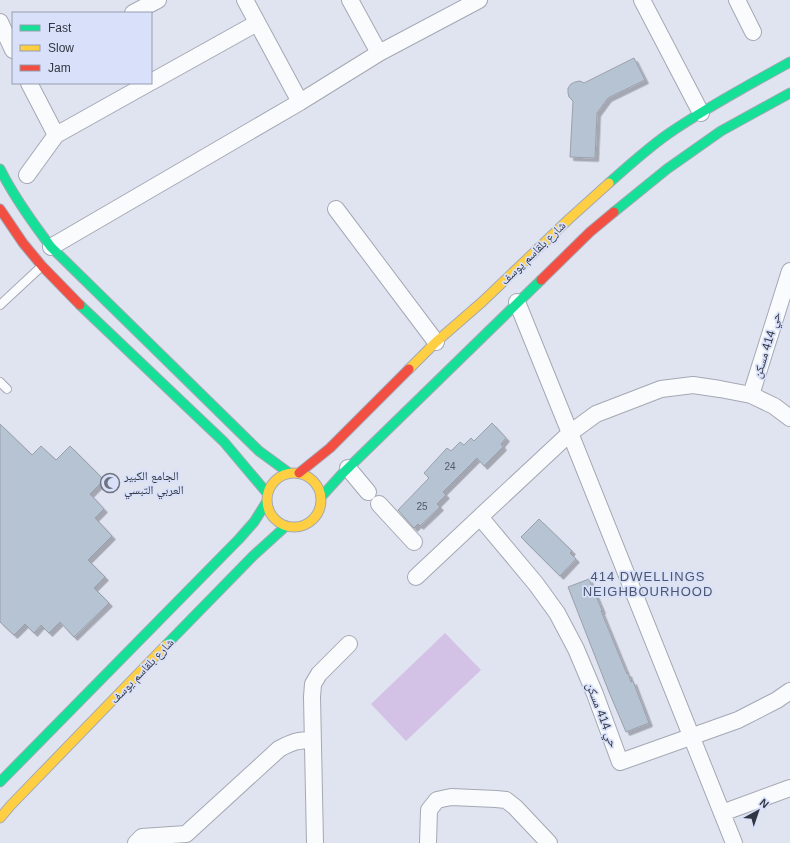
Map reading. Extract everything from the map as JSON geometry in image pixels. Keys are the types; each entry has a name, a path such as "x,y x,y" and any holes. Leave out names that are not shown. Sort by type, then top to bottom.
{"main road":[{"name":"شارع بلقاسم يوسف","path":"299,473 330,448 436,342 482,302 627,167 667,135 701,113 790,62"},
{"name":"شارع بلقاسم يوسف","path":"321,497 348,468 590,232 667,169 721,131 790,93"},
{"path":"0,169 9,187 28,217 51,248 259,451 289,473"},
{"path":"0,209 22,243 86,312 224,442 249,472 266,498 268,511 272,518 278,523 292,528 302,526 310,522 317,515 321,497 319,489 307,476 299,473 289,473 282,475 275,480 270,486 266,498"},
{"name":"شارع بلقاسم يوسف","path":"0,782 239,539 254,522 266,498"},
{"name":"شارع بلقاسم يوسف","path":"0,818 253,556 286,526"}],"street":[{"path":"135,12 158,0"},
{"path":"245,0 300,102"},
{"path":"350,0 379,53"},
{"path":"51,248 300,102 379,53 479,0"},
{"path":"642,0 701,113"},
{"path":"737,0 753,32"},
{"path":"0,22 12,48"},
{"path":"152,82 257,23"},
{"path":"30,84 56,135"},
{"path":"27,174 56,135 148,84"},
{"path":"336,209 436,342"},
{"name":"حي 414 مسكن","path":"751,396 790,271"},
{"path":"517,302 734,843"},
{"path":"416,577 570,433 596,414 661,389 693,386 720,389 751,396 774,406 790,418"},
{"path":"348,468 373,498 432,562"},
{"name":"حي 414 مسكن","path":"480,517 536,584 557,613 585,670 620,762 738,720 777,700 790,691"},
{"path":"315,843 313,684 319,674 349,644"},
{"path":"136,843 142,837 186,834 279,750 291,743 302,740 313,740"},
{"path":"722,813 790,788"},
{"path":"428,843 429,810 437,800 451,797 506,800 515,807 549,843"}],"lane":[{"path":"0,305 42,266"},
{"path":"0,299 12,294"},
{"path":"0,382 7,389"}],"shaded area":[{"path":"445,633 481,670 406,741 371,704"}],"building":[{"path":"634,58 645,80 608,98 597,113 595,158 570,157 573,101 569,97 568,88 575,82 580,81 584,83"},
{"path":"492,423 506,438 501,444 503,447 484,466 477,458 443,492 446,495 437,504 440,507 420,526 418,524 414,528 398,510 429,478 424,473 447,448 451,451 460,442 464,445 471,438 474,441"},
{"path":"0,424 32,455 41,446 56,460 70,446 104,480 90,494 104,509 95,518 112,536 88,560 105,577 94,588 109,603 74,637 60,622 49,633 41,625 34,633 25,624 14,635 0,622"},
{"path":"539,519 572,551 570,553 576,559 560,576 521,537"},
{"path":"589,579 627,674 628,673 631,682 633,681 649,723 626,732 568,587"}],"traffic: fast":[{"path":"609,183 668,134 728,96 790,62"},
{"path":"614,212 667,169 721,131 790,93"},
{"path":"0,169 24,209 51,247 259,451 289,473"},
{"path":"321,497 341,475 541,280"},
{"path":"80,305 224,442 267,493"},
{"path":"0,782 239,539 254,522 266,503"},
{"path":"166,645 253,556 286,526"}],"traffic: slow":[{"path":"409,369 436,342 482,302 609,183"},
{"path":"289,473 299,473 309,477 317,485 321,495 321,500 321,505 317,515 309,523 299,527 289,527 279,523 271,515 267,505 267,495 271,485 279,477 289,473"},
{"path":"0,818 166,645"}],"traffic: jam":[{"path":"0,209 23,243 42,266 80,305"},
{"path":"541,280 590,232 614,212"},
{"path":"299,473 330,448 409,369"}],"place":[{"name":"الجامع الكبير العربي التبسي","path":"110,483"}],"district":[{"name":"414 DWELLINGS NEIGHBOURHOOD","path":"648,584"}]}
